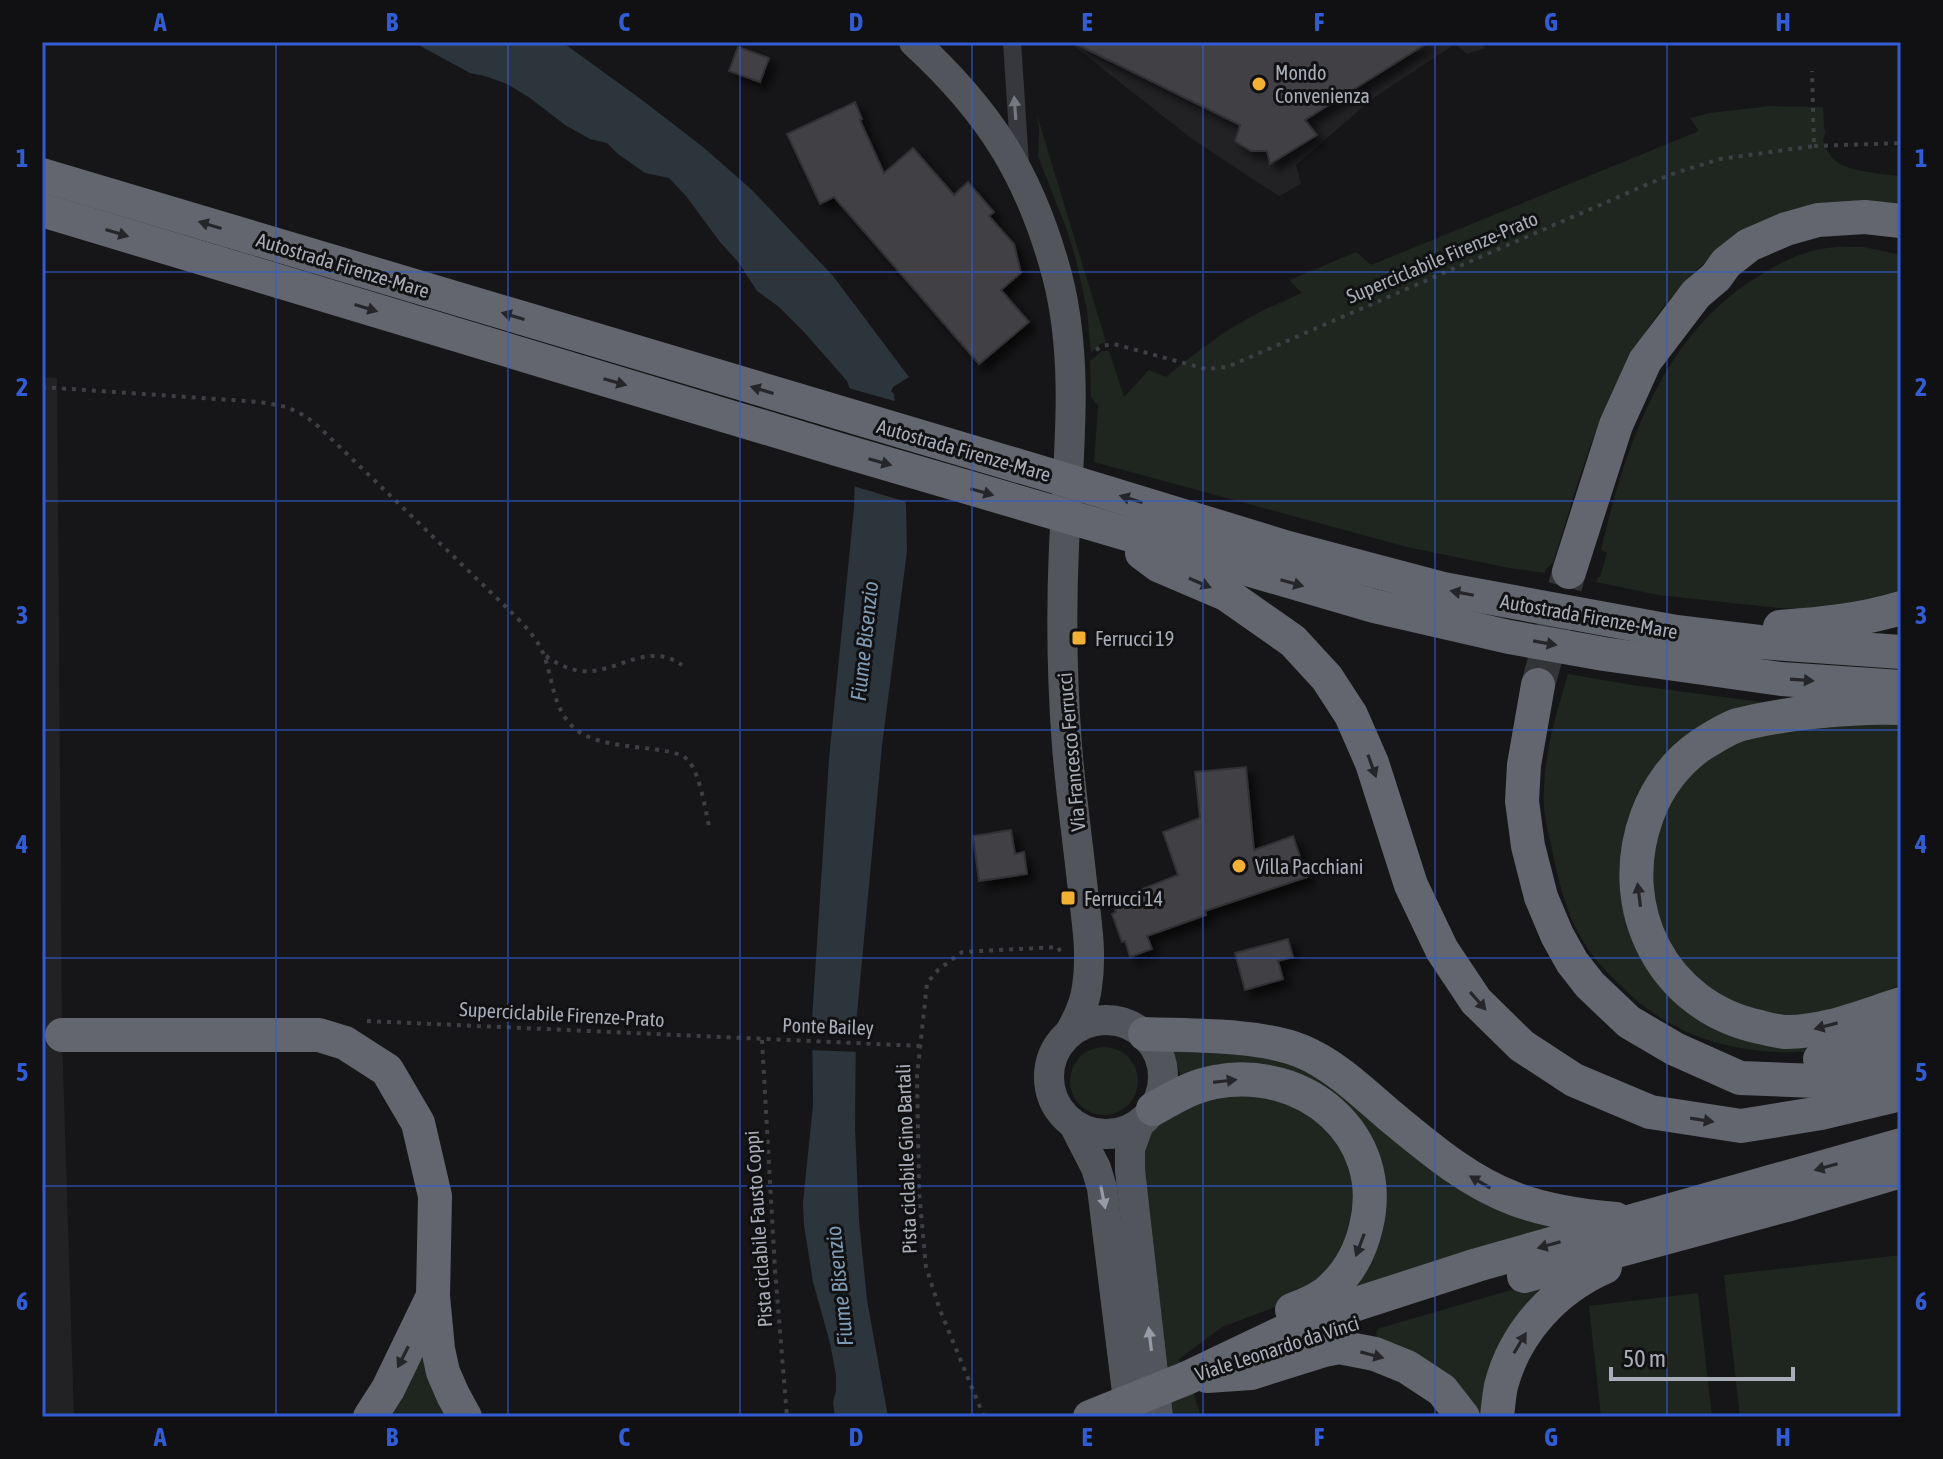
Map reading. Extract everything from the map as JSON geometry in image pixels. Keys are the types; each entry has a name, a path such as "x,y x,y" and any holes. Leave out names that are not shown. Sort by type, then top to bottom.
{"highway":[{"name":"Autostrada Firenze-Mare","path":"42,175 1288,548 1443,589 1676,632 1759,642 1901,652"},
{"name":"Autostrada Firenze-Mare","path":"42,210 840,450 1374,606 1509,637 1604,654 1781,679 1901,687"},
{"path":"1569,572 1616,425 1645,361 1696,294 1749,245 1786,229 1818,220 1865,217 1901,221"},
{"path":"1716,277 1782,251 1843,235 1876,238 1901,245"},
{"path":"1098,525 1158,565 1226,594 1293,641 1327,678 1351,715 1372,763 1411,885 1442,950 1476,1001 1522,1046 1574,1080 1650,1112 1741,1126 1821,1113 1901,1094"},
{"path":"1676,632 1826,623 1901,608"},
{"path":"1538,685 1524,765 1522,801 1528,846 1548,916 1572,962 1590,985 1629,1022 1675,1049 1740,1078 1816,1081 1901,1061"},
{"path":"1901,708 1844,710 1764,720 1735,726 1699,746 1675,768 1655,795 1642,829 1637,882 1643,924 1655,950 1686,991 1715,1012 1748,1025 1782,1032 1818,1030 1901,1004"},
{"path":"1135,1028 1251,1040 1299,1051 1331,1068 1440,1156 1485,1186 1538,1207 1588,1217 1636,1220"},
{"path":"62,1035 319,1035 345,1043 387,1070 418,1123 435,1196 433,1296 438,1349 443,1372 465,1417"},
{"path":"1675,1049 1743,1060 1812,1061 1901,1036"},
{"path":"1146,1117 1190,1089 1212,1082 1234,1079 1278,1083 1303,1092 1331,1111 1351,1135 1368,1172 1369,1215 1364,1235 1355,1257 1341,1278 1325,1294 1309,1303 1237,1336 1187,1378"},
{"name":"Viale Leonardo da Vinci","path":"1187,1378 1313,1318 1477,1265 1901,1145"},
{"name":"Viale Leonardo da Vinci","path":"1187,1378 1320,1332 1901,1171"},
{"path":"1497,1417 1501,1387 1512,1355 1537,1316 1569,1287 1609,1265 1736,1229 1790,1204"},
{"path":"370,1417 388,1389 433,1296"},
{"path":"1090,1417 1187,1378 1251,1373 1339,1347 1375,1354 1407,1367 1442,1390 1463,1417"}],"main road":[{"name":"Via Francesco Ferrucci","path":"914,42 976,106 1021,174 1057,276 1068,339 1070,433 1062,621 1078,956 1087,988 1084,1003 1070,1032 1050,1059 1047,1078 1051,1097 1060,1113 1074,1125 1096,1168 1102,1188 1130,1417"},
{"name":"Via Francesco Ferrucci","path":"1078,956 1107,997 1155,1047 1161,1062 1161,1094 1130,1149 1158,1417"},
{"path":"1070,1032 1089,1022 1107,1019 1135,1028"},
{"path":"1074,1125 1089,1132 1106,1134 1123,1132 1146,1117"}],"street":[{"path":"1012,42 1021,174"}],"path":[{"path":"1812,71 1814,146"},
{"name":"Superciclabile Firenze-Prato","path":"1094,352 1102,346 1114,344 1206,369 1227,367 1669,175 1707,162 1814,146 1901,143"},
{"path":"42,387 260,402 287,407 319,427 528,630 544,654 559,708 573,727 599,741 678,753 687,758 693,768 709,826"},
{"path":"544,654 557,664 579,671 592,671 664,655 682,665"},
{"name":"Pista ciclabile Gino Bartali","path":"984,1417 940,1310 926,1267 919,1177 917,1076 927,983 938,970 962,952 1058,947 1078,956"},
{"name":"Superciclabile Firenze-Prato","path":"361,1021 762,1040"},
{"name":"Ponte Bailey","path":"762,1040 921,1046"},
{"name":"Pista ciclabile Fausto Coppi","path":"762,1040 787,1417"}],"shaded area":[{"name":"Mondo Convenienza","path":"1074,42 1480,42 1485,48 1467,54 1455,44 1372,99 1296,165 1301,184 1279,196 1192,139 1074,46"},
{"path":"1770,106 1823,107 1826,131 1823,140 1830,155 1851,168 1901,176 1901,210 1712,256 1679,288 1652,322 1610,397 1553,563 1545,573 1407,547 1094,462 1098,406 1091,397 1090,361 1102,351 1109,351 1124,397 1149,370 1166,377 1232,328 1302,293 1290,281 1292,279 1356,252 1371,265 1699,131 1690,118"},
{"path":"1037,115 1106,342 1091,353 1087,310 1076,260 1038,156"},
{"path":"1864,247 1901,255 1901,595 1811,609 1779,608 1658,595 1596,582 1607,553 1601,550 1611,511 1636,433 1673,361 1697,328 1726,300 1783,262 1818,250"},
{"path":"42,377 57,378 62,1036 74,1417 42,1417"},
{"path":"1568,674 1769,703 1650,782 1654,970 1813,1040 1807,1052 1729,1046 1681,1029 1638,1002 1587,947 1564,899 1544,806 1547,756"},
{"path":"1901,720 1901,984 1852,1008 1778,1019 1701,989 1654,918 1652,840 1676,785 1730,743 1799,725"},
{"path":"1169,1042 1282,1054 1552,1227 1357,1287 1367,1266 1347,1112 1183,1083"},
{"path":"1104,1047 1128,1057 1138,1081 1128,1105 1104,1115 1080,1105 1070,1081 1080,1057"},
{"path":"1221,1090 1289,1098 1340,1141 1357,1189 1346,1251 1302,1297 1222,1327 1179,1359 1201,1417 1166,1417 1141,1145 1162,1121"},
{"path":"1901,1255 1901,1417 1740,1417 1724,1275"},
{"path":"1532,1284 1543,1287 1480,1416 1377,1338 1376,1332 1380,1328"},
{"path":"1698,1293 1712,1417 1601,1417 1589,1306"},
{"path":"418,1343 452,1417 384,1417"}],"water":[{"name":"Fiume Bisenzio","path":"413,42 562,42 703,147 752,190 833,276 909,377 891,391 894,394 906,506 907,551 882,746 856,1025 855,1128 859,1220 867,1300 888,1417 835,1417 836,1375 813,1282 803,1202 813,1105 812,1020 829,759 854,508 856,427 853,398 847,381 779,307 757,291 739,263 669,178 645,173 607,143 590,139 565,125 507,84 470,73"}],"pier":[{"path":"845,387 898,402 910,503 850,485 852,427"},
{"path":"808,1034 860,1037 860,1052 808,1050"}],"building":[{"name":"Mondo Convenienza","path":"1072,42 1429,42 1305,120 1317,135 1270,164 1267,151 1251,151 1235,141 1240,125"},
{"path":"738,47 769,58 760,82 729,71"},
{"path":"855,102 884,173 913,148 954,195 968,182 994,212 989,216 1014,244 1021,273 1001,290 1029,322 979,364 834,197 820,204 787,134"},
{"name":"Villa Pacchiani","path":"1246,767 1254,850 1293,836 1307,877 1205,911 1206,915 1147,936 1152,949 1130,957 1112,914 1116,912 1112,901 1178,875 1163,832 1200,818 1195,772"},
{"path":"1011,830 1015,854 1024,852 1027,874 979,881 973,836"},
{"path":"1288,939 1293,957 1278,961 1283,979 1245,990 1235,953"}],"tunnel":[{"path":"1538,685 1569,572"}],"place":[{"name":"Mondo Convenienza","path":"1259,84"},
{"name":"Ferrucci 19","path":"1079,638"},
{"name":"Villa Pacchiani","path":"1239,866"},
{"name":"Ferrucci 14","path":"1068,898"}]}
